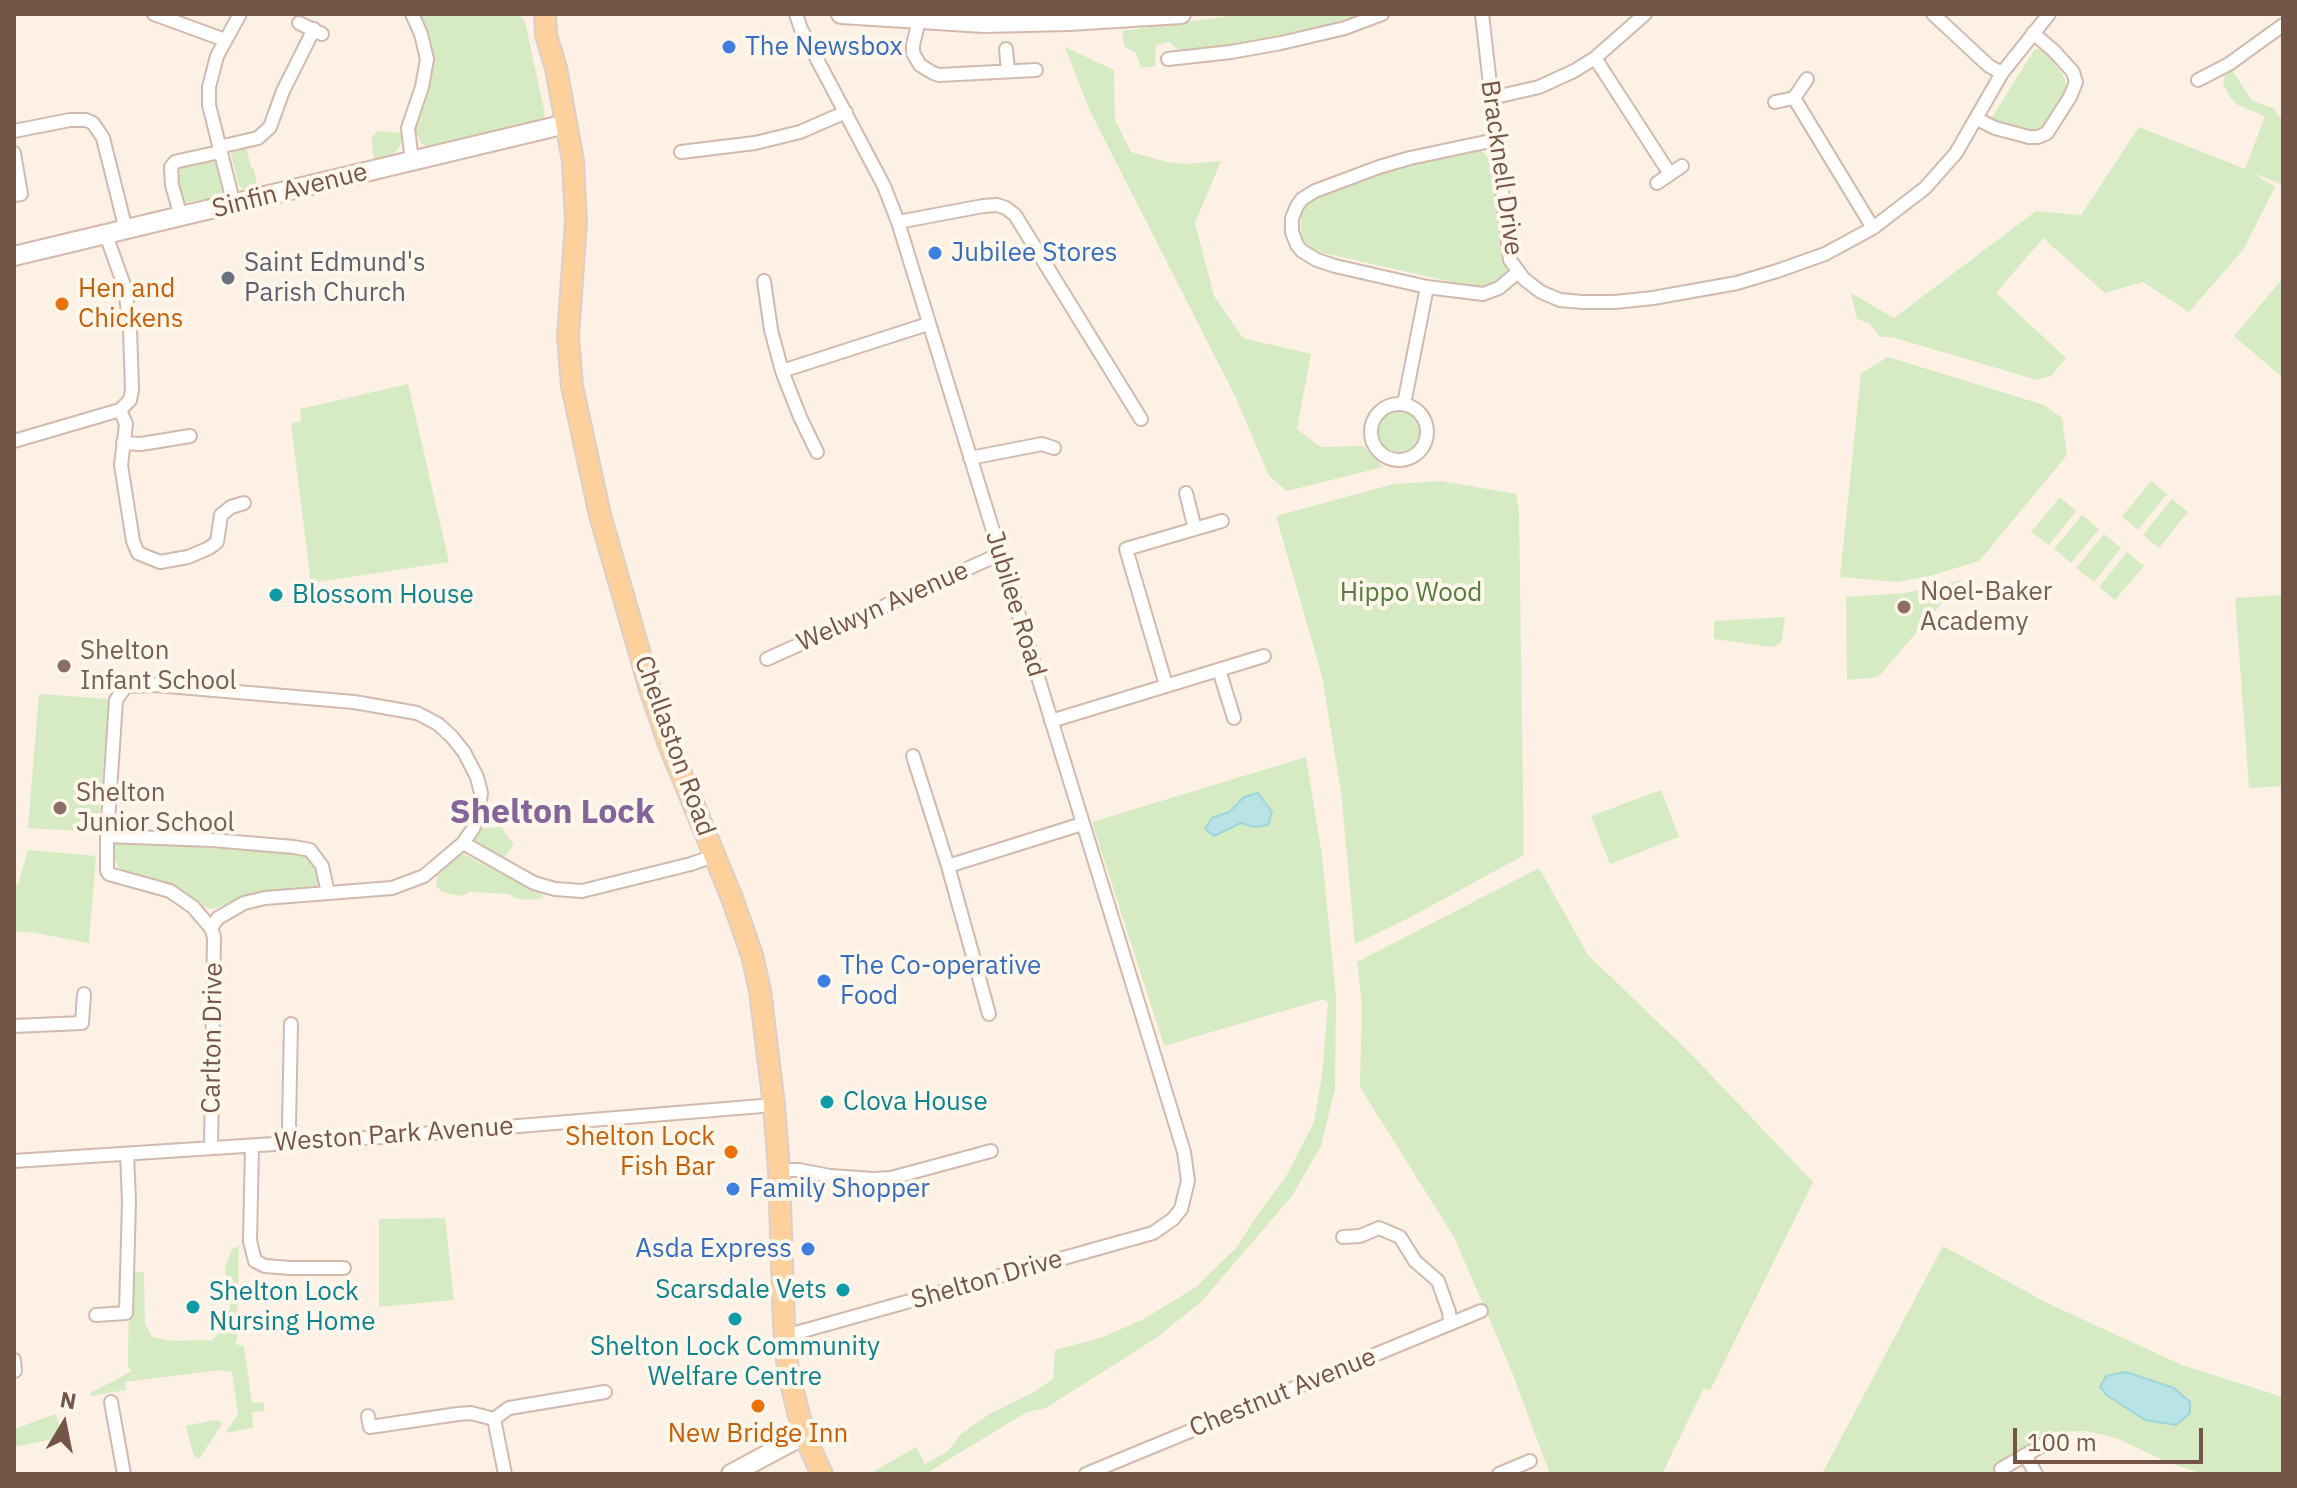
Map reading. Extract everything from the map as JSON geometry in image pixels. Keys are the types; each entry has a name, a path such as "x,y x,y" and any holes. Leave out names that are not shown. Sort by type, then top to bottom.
{"main road":[{"name":"Chellaston Road","path":"545,14 546,35 556,68 573,161 576,222 568,336 572,386 600,515 640,658 670,747 732,898 755,967 774,1105 788,1371 804,1435 822,1474"}],"street":[{"path":"154,14 225,40"},
{"path":"234,205 209,105 209,87 217,56 240,14"},
{"path":"412,14 427,59 422,87 408,128 412,161"},
{"name":"Jubilee Road","path":"796,14 884,186 898,222 1184,1152 1188,1181 1181,1209"},
{"path":"841,14 919,20 940,17 984,23 1181,14"},
{"path":"1168,59 1281,43 1345,28 1382,14"},
{"name":"Bracknell Drive","path":"1482,14 1508,252 1518,272 1541,292 1560,300 1615,302 1737,283 1825,254 1873,228 1925,188 1956,153 2002,73 2049,14"},
{"path":"1491,98 1520,93 1549,83 1595,58 1645,14"},
{"path":"1933,14 1989,66 2002,73"},
{"path":"919,20 913,53 928,71 939,75 1036,70"},
{"path":"181,217 172,185 171,167 175,162 258,138 270,127 283,91 318,32 299,23"},
{"path":"2198,80 2239,57 2283,25"},
{"path":"1977,119 1995,128 2029,137 2047,133 2055,121 2076,82 2073,72 2033,33"},
{"path":"1006,49 1008,71"},
{"path":"1595,58 1670,174"},
{"path":"2212,73 2218,86"},
{"path":"1775,102 1794,98 1807,79"},
{"path":"1794,98 1873,228"},
{"path":"681,152 785,136 846,112"},
{"path":"14,131 70,120 93,123 103,138 126,230"},
{"name":"Sinfin Avenue","path":"14,256 566,124"},
{"path":"1495,140 1379,167 1315,191 1302,199 1294,211 1294,238 1309,256 1335,266 1427,287 1483,294 1499,288 1518,272"},
{"path":"14,153 21,194 14,195"},
{"path":"1657,183 1682,166"},
{"path":"898,222 997,205 1015,215 1141,419"},
{"path":"14,441 120,410 130,400 130,328 125,288 106,235"},
{"path":"764,281 771,330 782,371 817,452"},
{"path":"1404,404 1427,287"},
{"path":"782,371 928,324"},
{"path":"1404,404 1422,417 1427,435 1422,448 1412,457 1390,458 1375,446 1371,435 1373,422 1385,408 1404,404"},
{"path":"120,410 126,424 121,465 123,482 133,541 138,553 160,562 188,557 209,548 217,542 221,515 231,507 244,503"},
{"path":"123,443 141,444 190,436"},
{"path":"970,458 1042,444 1054,448"},
{"path":"1186,493 1195,529"},
{"path":"1166,685 1126,549 1222,521"},
{"name":"Welwyn Avenue","path":"767,659 1000,554"},
{"path":"1051,721 1264,656"},
{"path":"1219,670 1234,718"},
{"path":"126,686 358,702 397,709 428,718 452,737 464,752 480,786 481,800 473,829 463,843 424,876 392,888 265,898 244,903 218,918 211,928 193,907 170,891 109,874 107,836 116,700 126,686"},
{"path":"913,756 948,866 989,1014"},
{"path":"948,866 1082,824"},
{"path":"107,836 212,840 310,850 322,866 328,893"},
{"path":"463,843 534,883 555,889 582,891 714,856"},
{"name":"Carlton Drive","path":"211,928 214,937 211,1148"},
{"path":"14,1026 82,1023 84,994"},
{"path":"291,1024 291,1143"},
{"name":"Weston Park Avenue","path":"14,1161 252,1146 774,1105"},
{"path":"252,1146 250,1241 255,1261 265,1266 344,1268"},
{"path":"779,1170 891,1178 991,1151"},
{"path":"96,1315 126,1313 127,1154"},
{"name":"Shelton Drive","path":"785,1334 1141,1237 1165,1225 1181,1209"},
{"path":"1343,1237 1360,1236 1378,1221 1400,1237 1415,1261 1438,1281 1450,1324"},
{"name":"Chestnut Avenue","path":"1086,1474 1481,1311"},
{"path":"494,1419 509,1408 605,1392"},
{"path":"111,1402 124,1474"},
{"path":"368,1416 370,1427 471,1413 494,1419"},
{"path":"494,1419 505,1474"},
{"path":"731,1474 804,1435"},
{"path":"2001,1469 2050,1441"},
{"path":"2025,1455 2036,1474"},
{"path":"1499,1474 1530,1461"}],"green space":[{"path":"419,14 519,14 525,22 545,114 541,125 432,150 421,143 414,122 432,63 427,31"},
{"path":"1243,14 1370,14 1312,31 1226,48 1181,52 1169,42 1156,45 1155,66 1141,68 1136,53 1124,46 1122,31"},
{"path":"1065,47 1114,70 1115,120 1131,152 1185,164 1221,161 1195,223 1214,296 1243,338 1311,354 1297,429 1321,447 1363,446 1383,467 1287,491 1269,476 1236,398 1090,111"},
{"path":"2035,49 2042,50 2050,57 2064,77 2066,86 2063,96 2045,125 2036,131 1995,122 1992,117"},
{"path":"2232,70 2252,101 2273,108 2283,121 2283,185 2253,173 2275,187 2243,250 2189,312 2143,282 2105,293 2043,238 1996,293 2066,358 2051,376 2037,380 1892,337 1880,337 1869,323 1857,319 1851,293 1894,318 2036,211 2081,215 2139,127 2245,169 2265,116 2238,105 2230,97 2223,83 2225,74"},
{"path":"378,131 402,133 402,139 399,148 391,155 374,159 371,139"},
{"path":"246,146 258,187 248,189 238,184 231,154"},
{"path":"1471,150 1482,151 1491,161 1501,249 1507,267 1504,278 1497,283 1479,288 1319,252 1303,240 1301,216 1308,202 1317,196 1401,167"},
{"path":"214,157 223,190 221,196 183,203 175,176 177,167"},
{"path":"2283,278 2283,378 2234,336"},
{"path":"1888,357 2044,405 2062,418 2067,455 1979,561 1930,576 1896,582 1840,577 1861,373"},
{"path":"408,384 449,562 311,583 291,424 301,421 300,409"},
{"path":"1399,408 1415,415 1422,431 1415,447 1399,454 1383,447 1376,431 1383,415"},
{"name":"Hippo Wood","path":"1441,481 1516,494 1519,512 1524,855 1355,944 1341,791 1322,676 1276,516 1394,484"},
{"path":"2151,481 2167,494 2138,530 2122,517"},
{"path":"2060,497 2076,511 2049,545 2031,532"},
{"path":"2172,499 2188,512 2159,548 2143,535"},
{"path":"2082,515 2099,529 2071,563 2054,549"},
{"path":"2104,534 2121,548 2094,582 2076,568"},
{"path":"2127,552 2144,566 2115,600 2099,587"},
{"path":"1962,580 1878,677 1847,680 1846,597 1906,593"},
{"path":"2283,595 2283,786 2249,788 2235,598"},
{"path":"1785,617 1781,643 1772,647 1714,639 1714,621"},
{"path":"39,694 109,699 98,832 28,828"},
{"path":"1306,757 1322,855 1336,995 1335,1088 1321,1146 1292,1196 1201,1302 1156,1338 1046,1408 1027,1412 925,1474 869,1474 916,1447 925,1464 948,1451 961,1434 988,1415 1053,1379 1055,1350 1100,1338 1142,1320 1196,1287 1237,1247 1287,1175 1314,1122 1322,1076 1328,1003 1324,999 1164,1046 1092,822"},
{"path":"1661,790 1679,837 1610,864 1591,816"},
{"path":"500,826 514,845 502,860 475,841 480,828"},
{"path":"115,841 303,855 307,856 319,884 312,889 251,895 212,909 202,906 171,885 135,876 118,867 114,857"},
{"path":"28,850 96,856 89,943 14,932 14,885 18,885"},
{"path":"463,854 540,890 542,898 529,900 514,898 510,894 470,892 462,896 442,892 436,885 438,870"},
{"path":"1539,868 1588,955 1689,1052 1813,1182 1710,1391 1704,1388 1662,1474 1550,1474 1510,1367 1454,1237 1360,1087 1362,1004 1357,962"},
{"path":"445,1218 454,1300 379,1307 379,1219"},
{"path":"239,1246 235,1344 244,1346 252,1403 263,1402 265,1411 252,1412 253,1428 225,1433 238,1415 232,1372 220,1370 125,1382 126,1390 91,1396 90,1393 132,1371 128,1367 129,1272 144,1272 145,1323 152,1337 173,1341 212,1340 227,1325 230,1304 225,1267 232,1249"},
{"path":"1943,1246 2047,1303 2182,1365 2283,1397 2283,1474 2203,1474 2167,1462 2116,1438 2087,1431 2048,1432 1989,1474 1822,1474"},
{"path":"56,1414 62,1437 14,1447 14,1429"},
{"path":"213,1420 222,1424 199,1459 194,1457 186,1426"}],"water":[{"path":"1258,793 1272,812 1268,825 1255,827 1241,823 1214,836 1205,829 1212,818 1229,812 1244,797"},
{"path":"2126,1372 2174,1388 2190,1402 2190,1413 2176,1425 2145,1420 2108,1396 2100,1387 2106,1376"}],"place":[{"name":"The Newsbox","path":"729,47"},
{"name":"Jubilee Stores","path":"935,253"},
{"name":"Saint Edmund's Parish Church","path":"228,278"},
{"name":"Hen and Chickens","path":"62,304"},
{"name":"Blossom House","path":"276,595"},
{"name":"Noel-Baker Academy","path":"1904,607"},
{"name":"Shelton Infant School","path":"64,666"},
{"name":"Shelton Junior School","path":"60,808"},
{"name":"The Co-operative Food","path":"824,981"},
{"name":"Clova House","path":"827,1102"},
{"name":"Shelton Lock Fish Bar","path":"731,1152"},
{"name":"Family Shopper","path":"733,1189"},
{"name":"Asda Express","path":"808,1249"},
{"name":"Scarsdale Vets","path":"843,1290"},
{"name":"Shelton Lock Nursing Home","path":"193,1307"},
{"name":"Shelton Lock Community Welfare Centre","path":"735,1319"},
{"name":"New Bridge Inn","path":"758,1406"}],"district":[{"name":"Shelton Lock","path":"552,813"}]}
